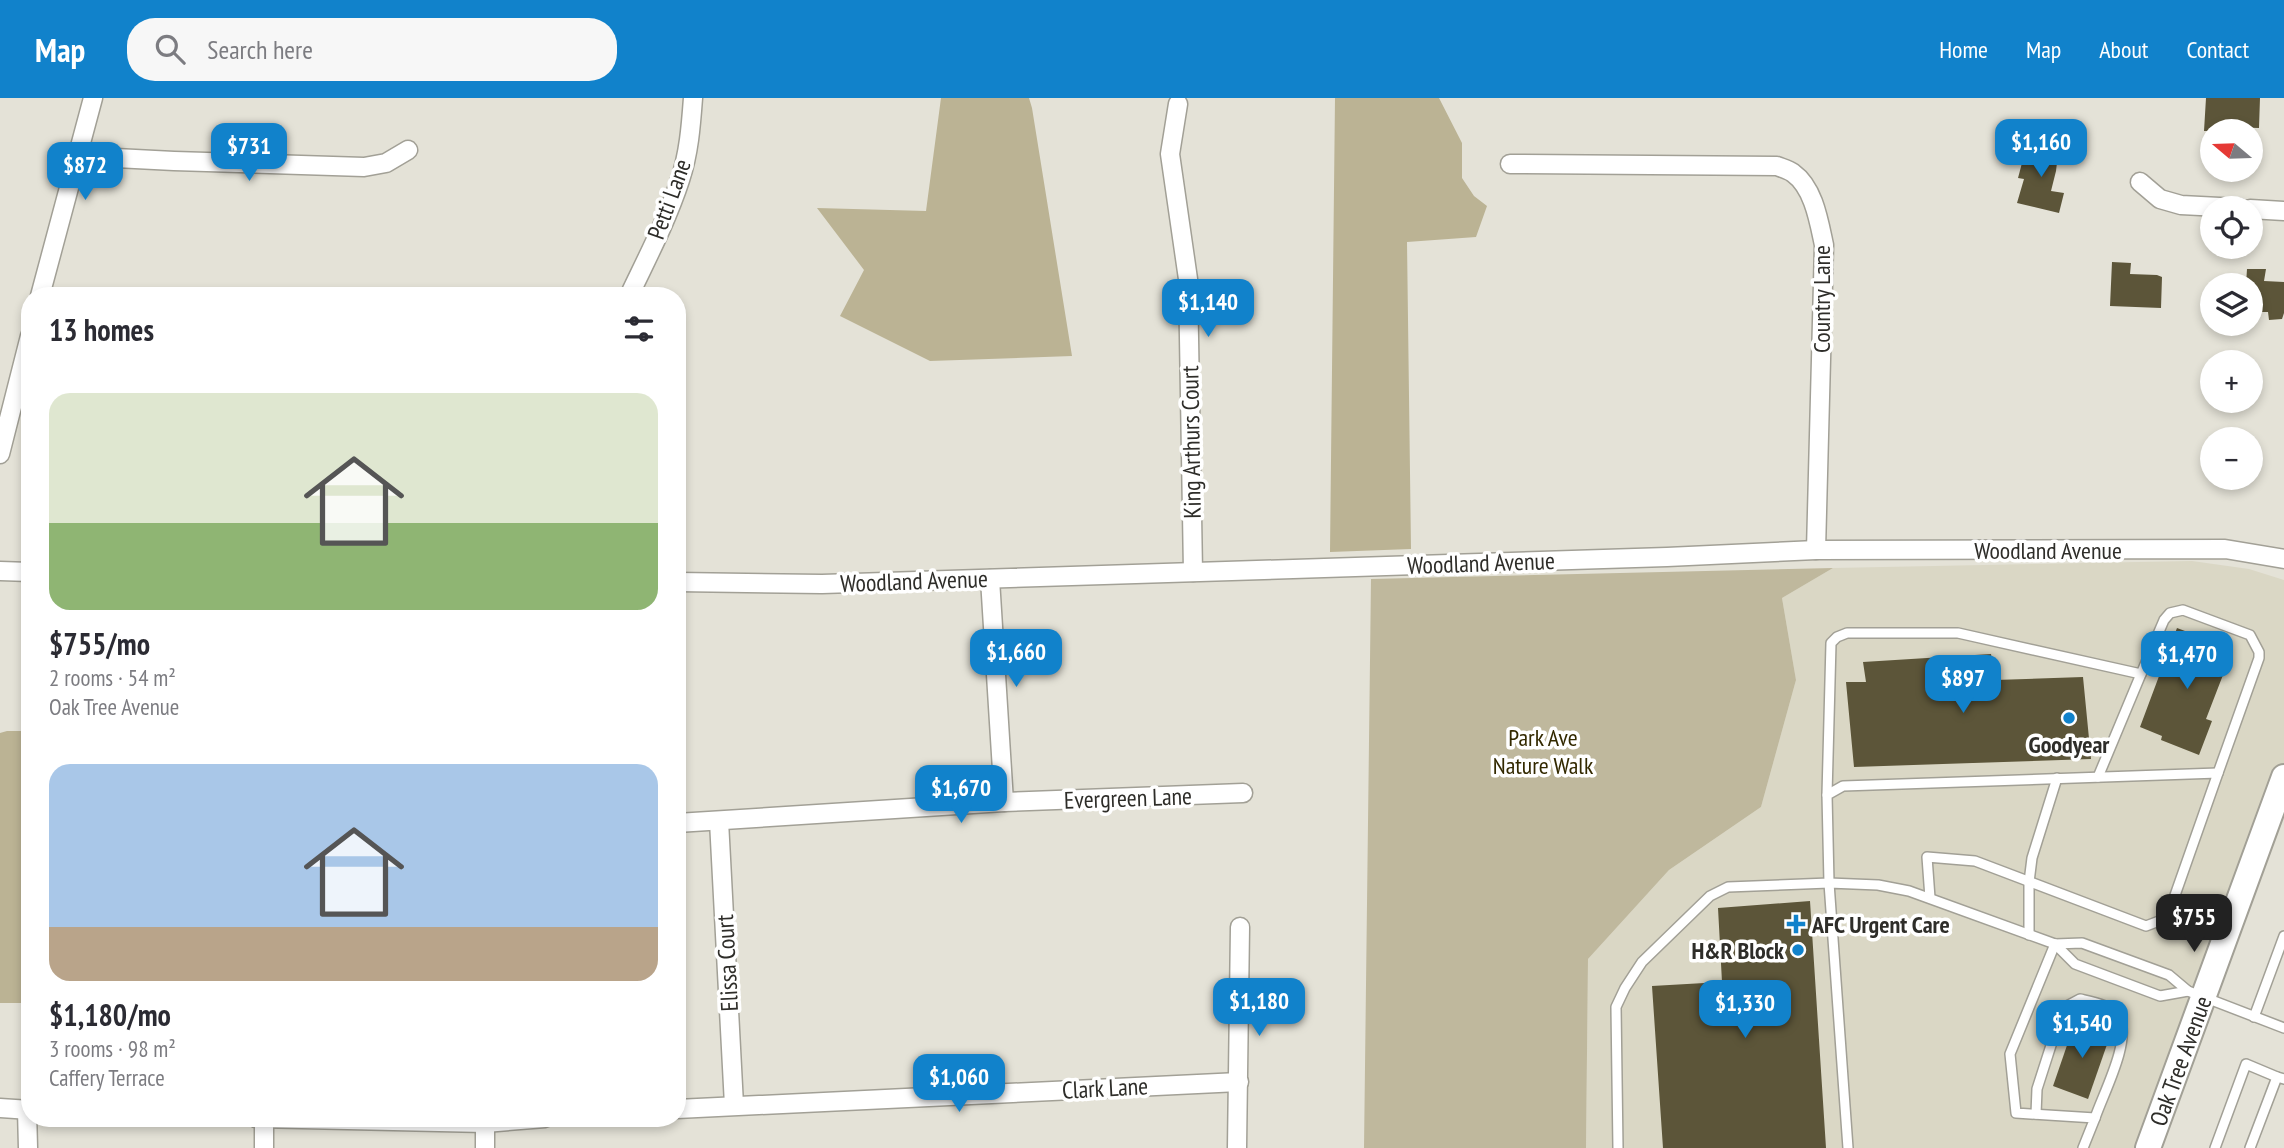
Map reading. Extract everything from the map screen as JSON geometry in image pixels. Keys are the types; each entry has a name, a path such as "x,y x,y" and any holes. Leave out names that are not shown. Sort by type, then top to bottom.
{"main road":[{"name":"Oak Tree Avenue","path":"2148,1148 2195,994 2284,777"}],"street":[{"path":"42,287 93,98"},
{"name":"Petti Lane","path":"633,287 681,178 691,125 692,98"},
{"name":"King Arthurs Court","path":"1178,104 1170,154 1188,279 1193,572"},
{"path":"77,156 174,162 364,167 386,163 408,150"},
{"name":"Country Lane","path":"1510,164 1777,166 1792,172 1803,183 1816,211 1824,245 1816,550"},
{"path":"2140,182 2160,199 2181,205 2200,206"},
{"path":"2263,210 2284,211"},
{"path":"0,454 21,371"},
{"name":"Woodland Avenue","path":"686,582 822,584 1816,550 2225,549 2284,559"},
{"path":"0,571 21,572"},
{"path":"990,579 1004,802"},
{"name":"Evergreen Lane","path":"686,823 1004,802 1243,793"},
{"name":"Elissa Court","path":"719,821 734,1105"},
{"path":"1237,1148 1240,927"},
{"name":"Clark Lane","path":"686,1108 1239,1082"},
{"path":"0,1108 21,1110"},
{"path":"28,1127 28,1148"},
{"path":"264,1127 264,1148"},
{"path":"485,1127 485,1148"}],"lane":[{"path":"1930,898 1927,857 1975,861 2146,926 2167,918 2259,658 2259,652 2250,635 2183,610 2170,613 2164,620 2098,777"},
{"path":"1848,1148 1829,883 1827,795 1831,643 1847,633 1958,633 2141,674"},
{"path":"1827,795 1843,786 2218,773"},
{"path":"2029,934 2028,882 2032,858 2057,779"},
{"path":"1618,1148 1616,1007 1642,962 1710,896 1728,887 1829,883 1878,885 1909,891 2055,944 2082,943 2169,975 2195,994 2284,1028"},
{"path":"2254,1017 2284,936"},
{"path":"2055,944 2075,964 2160,996 2195,994"},
{"path":"2055,944 2010,1054 2016,1113 2095,1118"},
{"path":"2036,1114 2037,1089 2063,1008 2080,999 2104,1005 2118,1016 2123,1029 2122,1045 2083,1148"},
{"path":"2215,1148 2246,1064 2281,1078 2250,1148"}],"shaded area":[{"path":"941,98 1029,98 1072,356 930,361 840,316 864,270 817,208 926,211"},
{"path":"1335,98 1439,98 1462,143 1462,178 1474,196 1487,206 1476,237 1407,242 1411,549 1330,552"},
{"path":"2192,561 2249,569 2284,580 2284,777 2148,1148 1586,1148 1588,959 1669,870 1761,807 1796,680 1782,598 1833,568"},
{"path":"21,731 21,1003 0,1003 0,733"}],"green space":[{"name":"Park Ave Nature Walk","path":"1833,568 1782,598 1796,680 1761,807 1669,870 1588,959 1586,1148 1364,1148 1371,579"}],"building":[{"path":"2206,98 2260,98 2259,119 2205,119"},
{"path":"2034,141 2059,146 2051,191 2064,193 2059,213 2017,203 2024,179 2018,178 2022,163 2027,164"},
{"path":"2112,262 2131,263 2130,274 2162,277 2161,308 2110,306"},
{"path":"2247,269 2266,269 2264,281 2284,282 2282,319 2269,320 2268,312 2263,312 2263,273 2247,273"},
{"path":"2177,628 2233,649 2206,719 2212,721 2199,755 2161,740 2162,736 2140,727"},
{"path":"1991,654 1995,680 2083,677 2091,759 1854,767 1846,682 1866,682 1863,662"},
{"path":"1810,901 1826,1148 1663,1148 1652,986 1722,982 1718,908"},
{"path":"2075,1022 2111,1033 2088,1099 2053,1086"}],"place":[{"name":"Goodyear","path":"2069,718"},
{"name":"AFC Urgent Care","path":"1796,924"},
{"name":"H&R Block","path":"1798,950"}]}
